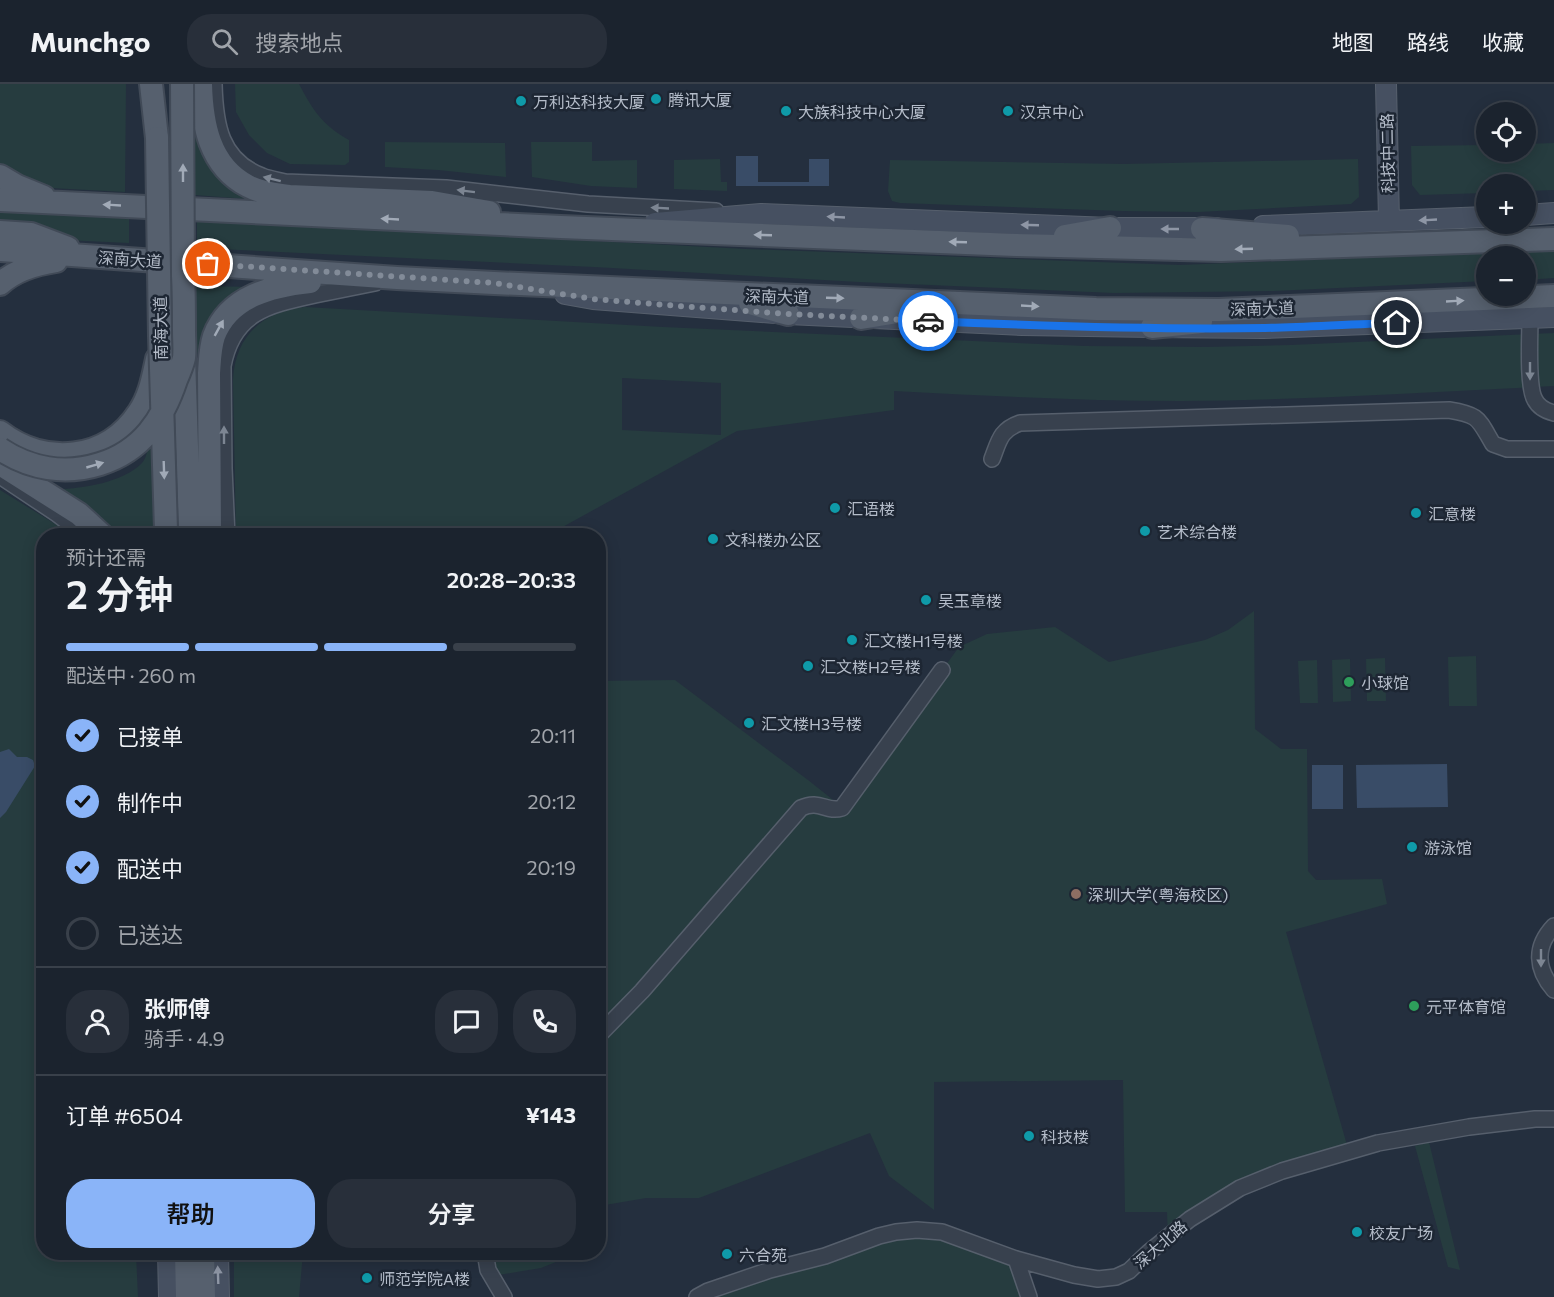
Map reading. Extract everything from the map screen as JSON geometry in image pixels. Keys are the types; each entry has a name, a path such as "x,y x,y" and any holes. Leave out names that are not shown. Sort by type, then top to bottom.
{"main road":[{"path":"152,84 157,138"},
{"name":"南海大道","path":"157,84 160,336 166,528"},
{"name":"南海大道","path":"182,84 184,357 204,528"},
{"path":"201,84 204,125 209,142 231,174 248,186 266,193 289,196 432,202 561,227"},
{"name":"科技中二路","path":"1386,84 1389,221"},
{"path":"0,176 42,196 72,203"},
{"path":"0,200 561,227 1016,245 1221,250 1554,239"},
{"path":"596,228 760,213 1110,228 1202,229 1476,217"},
{"path":"1536,214 1554,213"},
{"path":"1016,245 1110,228"},
{"path":"1202,229 1403,245"},
{"path":"0,232 31,234 89,256"},
{"name":"深南大道","path":"0,250 397,278 1096,309 1208,310 1554,296"},
{"path":"0,284 26,268 51,261 89,256"},
{"path":"205,528 211,350 214,337 228,313 250,297 283,285 397,278"},
{"path":"494,283 593,299 788,314 1022,325 1263,328 1554,317"},
{"path":"713,293 788,314"},
{"path":"861,318 954,303"},
{"path":"1152,327 1386,304"},
{"path":"0,432 20,446 42,453 64,455 100,446 115,437 140,411 148,394 160,336"},
{"path":"0,449 29,464 48,469 88,468 107,462 125,453 155,426 165,408 184,357"},
{"path":"0,464 79,514 94,528"},
{"path":"168,1260 169,1297"},
{"path":"186,1260 187,1297"},
{"path":"203,1260 204,1297"},
{"path":"218,1260 219,1297"}],"street":[{"path":"214,84 219,132 227,149 243,166 263,177 285,182 446,188 588,204 760,213"},
{"path":"207,528 224,468 223,366 226,350 233,336 255,314 272,305 397,278"},
{"path":"1530,318 1532,393 1539,406 1554,413"},
{"path":"992,459 1000,438 1009,427 1020,423 1449,410 1468,413 1481,422 1493,444 1507,449 1554,448"},
{"path":"0,476 75,528"},
{"path":"606,1028 642,991 801,807 815,804 834,810 842,807 942,670"},
{"path":"1554,926 1544,939 1540,959 1541,969 1554,990"},
{"name":"深大北路","path":"697,1297 770,1270 825,1256 879,1236 917,1230 942,1232 1016,1259 1074,1275 1098,1279 1116,1277 1129,1271 1190,1219 1240,1188 1282,1171 1378,1143 1469,1127 1534,1119 1554,1119"},
{"path":"1016,1259 1029,1297"},
{"path":"486,1260 488,1270 504,1297"}],"green space":[{"path":"0,84 126,84 125,192 51,188 35,184 0,167"},
{"path":"235,84 299,84 319,116 332,129 349,140 349,162 345,165 290,164 267,153 249,135 236,112"},
{"path":"195,122 203,149 215,173 229,185 259,200 195,195"},
{"path":"385,142 505,143 506,177 385,167"},
{"path":"531,142 592,142 592,161 637,160 637,188 591,186 532,177"},
{"path":"1554,143 1554,190 1536,191 1536,174 1476,174 1476,193 1420,195 1412,185 1411,146 1476,145 1476,162 1536,162 1536,144"},
{"path":"720,159 721,182 727,182 727,191 674,189 674,160"},
{"path":"1358,159 1359,197 1351,204 1198,212 1122,211 900,203 892,201 888,191 890,160 1124,164"},
{"path":"0,211 129,215 129,243 0,237"},
{"path":"197,220 746,249 1180,265 1476,253 1476,281 1274,291 1114,293 197,248"},
{"path":"1554,250 1554,278 1536,279 1536,251"},
{"path":"195,286 261,287 213,318 202,338 196,358"},
{"path":"305,307 663,327 1085,346 1291,345 1554,333 1554,386 1181,401 894,391 894,410 737,431 561,528 236,528 233,380 235,365 245,339 254,329 276,314","holes":["622,378 721,383 721,435 622,430"]},
{"path":"149,446 152,448 155,528 108,528 58,489 79,488 114,480 134,470 145,457"},
{"path":"0,490 62,528 36,528 36,1260 136,1260 138,1297 0,1297"},
{"path":"1254,611 1255,729 1281,749 1307,749 1308,871 1316,880 1382,879 1387,904 1286,932 1349,1152 1282,1171 1168,1238 1167,1212 1125,1212 1123,1080 934,1082 934,1210 889,1176 870,1133 699,1198 646,1198 606,1205 606,681 675,680 842,807 959,647 987,634 1055,627 1109,662 1205,640 1228,630"},
{"path":"1476,656 1477,706 1449,706 1448,657"},
{"path":"1385,658 1386,701 1367,701 1366,659"},
{"path":"1350,659 1351,701 1333,702 1332,660"},
{"path":"1317,660 1318,703 1300,703 1298,661"},
{"path":"1429,1142 1460,1270 1448,1267 1415,1146"},
{"path":"917,1230 1016,1259 1029,1297 697,1297"},
{"path":"234,1260 302,1260 299,1297 234,1297"},
{"path":"487,1260 561,1260 541,1268 492,1276"}],"water":[{"path":"736,156 758,156 758,182 809,182 809,159 829,159 829,186 736,186"},
{"path":"9,749 17,757 27,757 33,760 35,766 0,818 0,752"},
{"path":"1447,764 1448,807 1357,808 1356,765"},
{"path":"1312,765 1343,765 1343,809 1312,809"}],"way so far":[{"path":"208,264 494,283 593,299 679,306 928,321"}],"place":[{"name":"腾讯大厦","path":"656,99"},
{"name":"万利达科技大厦","path":"521,101"},
{"name":"大族科技中心大厦","path":"786,111"},
{"name":"汉京中心","path":"1008,111"},
{"name":"汇语楼","path":"835,508"},
{"name":"汇意楼","path":"1416,513"},
{"name":"艺术综合楼","path":"1145,531"},
{"name":"文科楼办公区","path":"713,539"},
{"name":"吴玉章楼","path":"926,600"},
{"name":"汇文楼H1号楼","path":"852,640"},
{"name":"汇文楼H2号楼","path":"808,666"},
{"name":"小球馆","path":"1349,682"},
{"name":"汇文楼H3号楼","path":"749,723"},
{"name":"游泳馆","path":"1412,847"},
{"name":"深圳大学(粤海校区)","path":"1076,894"},
{"name":"元平体育馆","path":"1414,1006"},
{"name":"科技楼","path":"1029,1136"},
{"name":"校友广场","path":"1357,1232"},
{"name":"六合苑","path":"727,1254"},
{"name":"师范学院A楼","path":"367,1278"}],"route":[{"path":"928,321 1022,325 1263,328 1397,323"}]}
